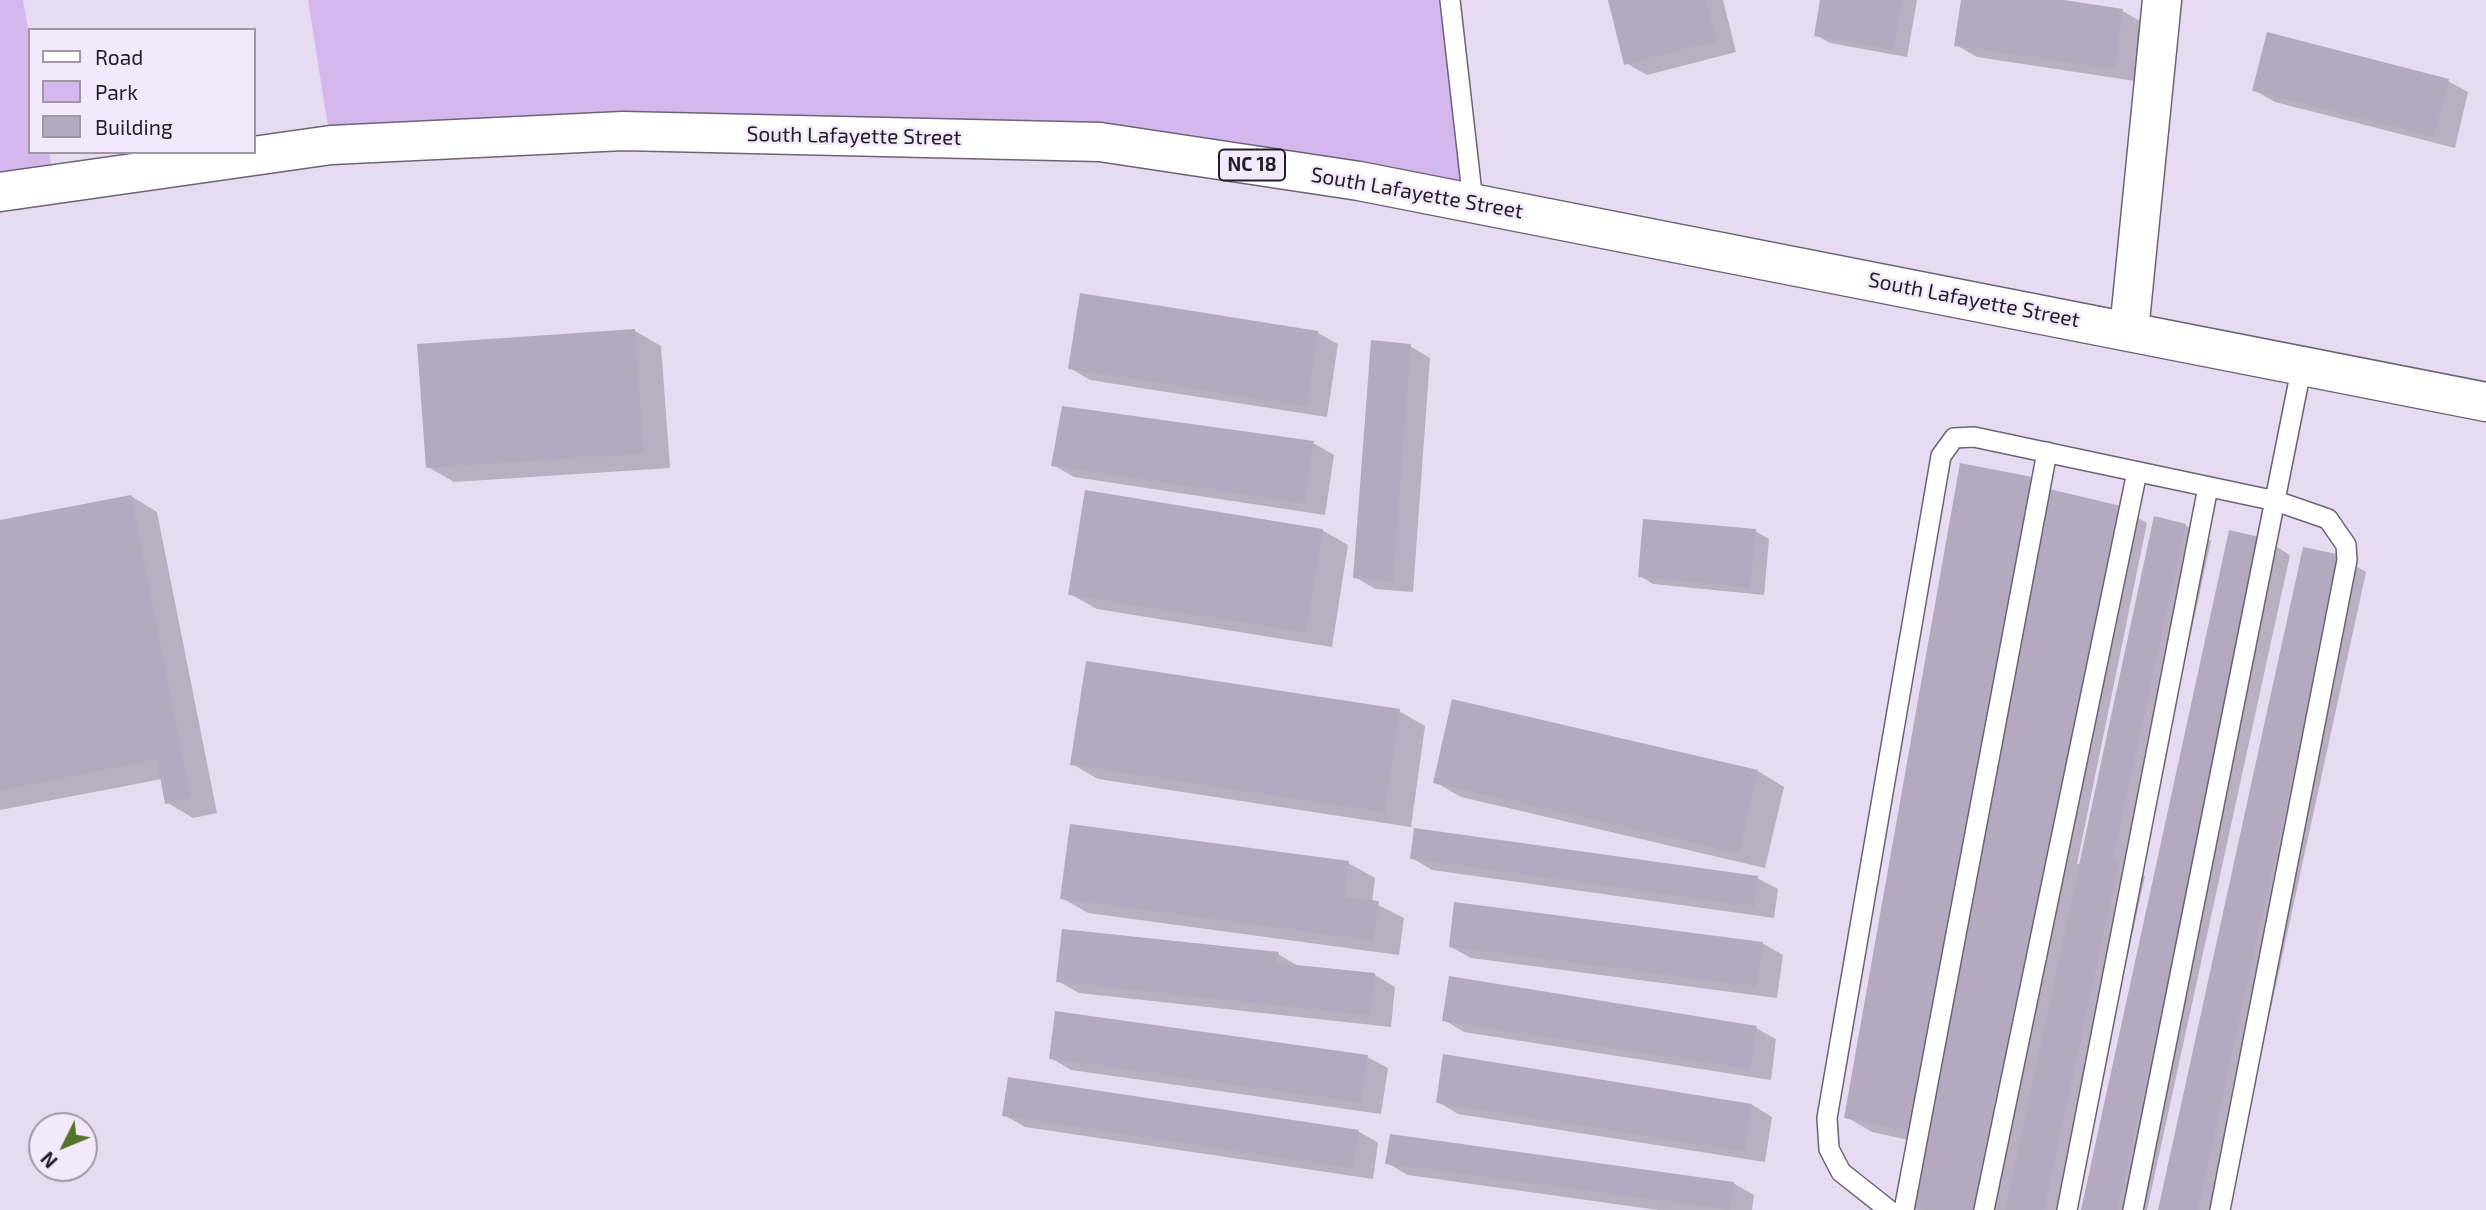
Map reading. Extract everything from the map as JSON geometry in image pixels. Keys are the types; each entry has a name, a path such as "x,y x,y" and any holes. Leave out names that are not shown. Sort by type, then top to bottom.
{"main road":[{"path":"2129,331 2162,0"},
{"name":"South Lafayette Street","path":"0,192 331,145 623,131 1100,142 1359,181 1474,202 2486,402"}],"lane":[{"path":"1450,0 1474,202"},
{"path":"2133,1210 2302,365"},
{"path":"1889,1210 1840,1172 1829,1149 1827,1118 1941,456 1947,444 1962,438 2046,452 2276,501 2328,519 2346,545 2347,560 2220,1210"},
{"path":"1904,1210 2046,452"},
{"path":"1984,1210 2137,472"},
{"path":"2067,1210 2208,486"}],"green space":[{"path":"0,0 23,0 28,29 28,154 49,154 54,182 0,192"},
{"path":"308,0 1450,0 1472,202 1100,142 331,145"}],"building":[{"path":"1608,0 1706,0 1717,41 1624,65"},
{"path":"1820,0 1902,0 1894,50 1814,36"},
{"path":"1961,0 2064,0 2123,9 2115,70 1954,46"},
{"path":"2267,32 2449,79 2434,137 2252,91"},
{"path":"1080,293 1318,331 1307,407 1068,369"},
{"path":"635,329 644,454 426,468 417,344"},
{"path":"1371,340 1411,344 1393,582 1353,578"},
{"path":"1062,406 1314,441 1305,504 1051,466"},
{"path":"1960,463 2032,477 1911,1132 1844,1118"},
{"path":"2045,488 2121,506 1978,1210 1924,1210 1908,1207"},
{"path":"1085,490 1323,529 1306,633 1068,595"},
{"path":"131,495 191,798 165,804 157,760 0,791 0,520"},
{"path":"2154,516 2186,524 2113,859 2120,859 2044,1210 2005,1210"},
{"path":"1643,519 1756,529 1750,588 1638,577"},
{"path":"2229,530 2264,538 2118,1210 2081,1210"},
{"path":"2303,547 2341,555 2198,1210 2158,1210"},
{"path":"1086,661 1400,709 1385,813 1070,765"},
{"path":"1452,699 1758,770 1739,854 1433,783"},
{"path":"1070,824 1349,861 1345,897 1379,901 1373,941 1060,899"},
{"path":"1414,828 1758,876 1754,907 1410,859"},
{"path":"1454,902 1763,942 1757,987 1449,947"},
{"path":"1062,929 1279,952 1277,963 1375,973 1371,1016 1056,982"},
{"path":"1449,976 1757,1026 1750,1070 1442,1021"},
{"path":"1055,1011 1368,1055 1361,1103 1049,1059"},
{"path":"1443,1054 1752,1104 1745,1152 1436,1103"},
{"path":"1008,1077 1359,1130 1353,1169 1002,1116"},
{"path":"1390,1134 1734,1182 1730,1210 1385,1164"}]}
